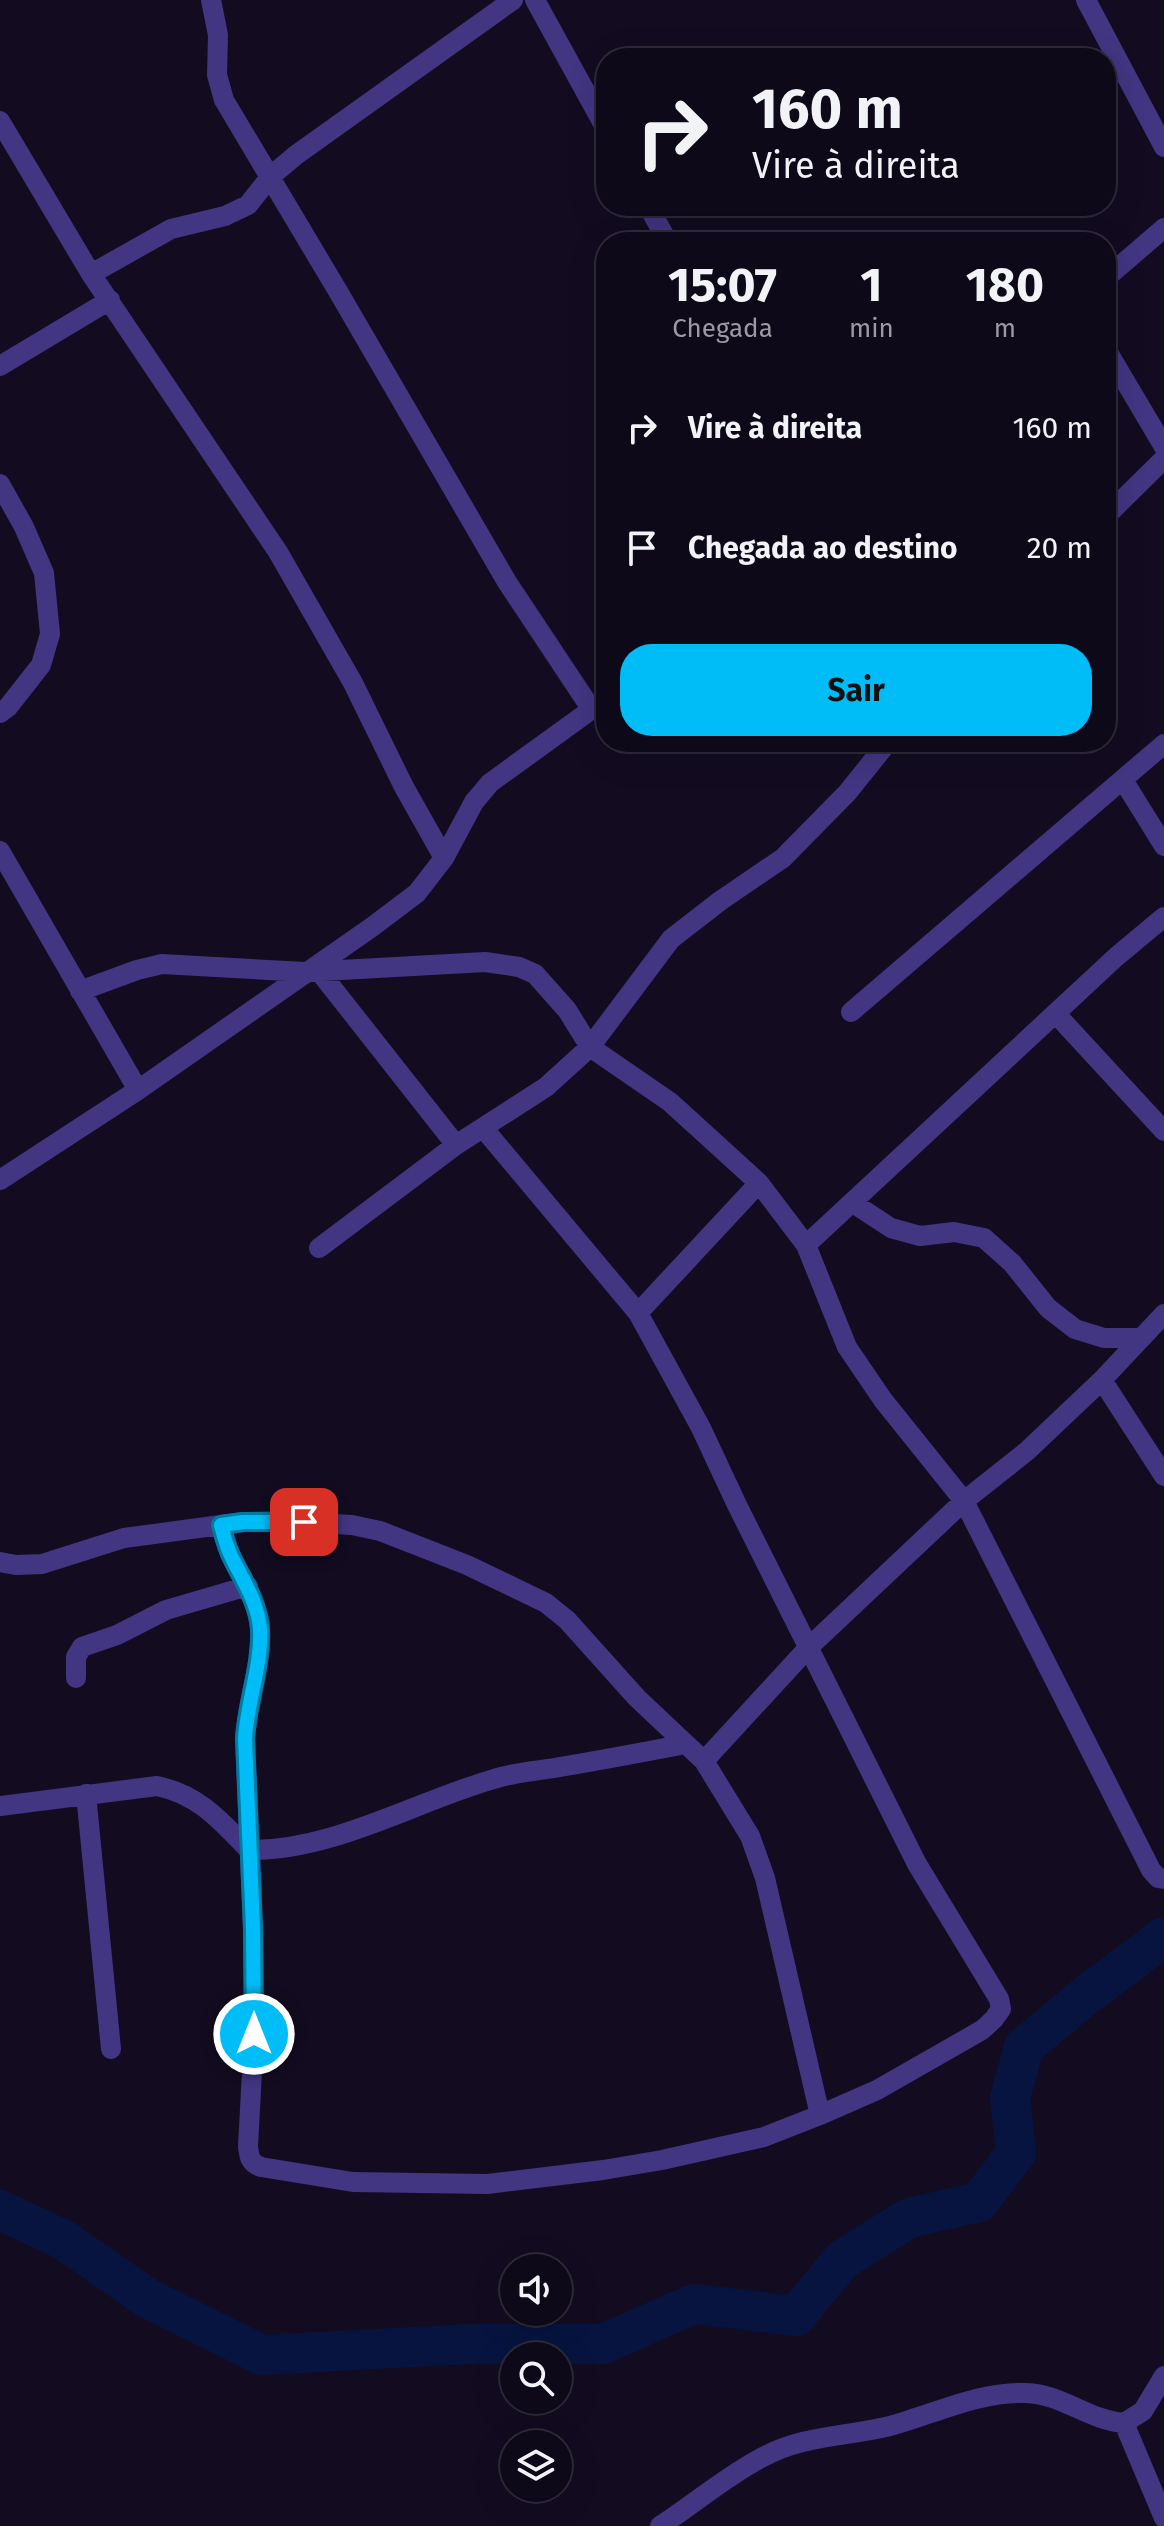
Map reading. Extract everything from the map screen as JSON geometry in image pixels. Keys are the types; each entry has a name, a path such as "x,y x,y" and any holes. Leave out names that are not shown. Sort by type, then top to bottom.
{"street":[{"path":"211,0 218,35 217,75 224,100 507,582 596,700"},
{"path":"91,274 171,229 225,216 248,205 271,176 296,155 513,0"},
{"path":"535,0 596,111"},
{"path":"1086,0 1111,48"},
{"path":"1116,57 1164,147"},
{"path":"0,121 91,274 278,552 353,683 404,787 444,858"},
{"path":"1116,269 1164,228"},
{"path":"0,366 110,300"},
{"path":"1116,366 1164,447"},
{"path":"1116,506 1164,459"},
{"path":"0,484 24,527 44,573 50,634 41,665 0,713"},
{"path":"0,1180 312,972 417,893 444,858 474,802 490,783 596,706"},
{"path":"851,1012 1164,744"},
{"path":"319,1248 456,1145 546,1087 590,1047 671,939 783,858 847,793 880,752"},
{"path":"1123,780 1164,846"},
{"path":"0,851 138,1090"},
{"path":"806,1245 1164,917"},
{"path":"80,991 162,964 312,972 485,962 519,967 535,974 567,1010 590,1047 670,1102 759,1183 806,1245 847,1347 883,1400 964,1501 1151,1870 1158,1878 1164,1879"},
{"path":"312,972 456,1145"},
{"path":"1056,1014 1164,1131"},
{"path":"221,1525 228,1550 256,1607 260,1628 256,1670 246,1713 245,1739 254,2034 248,2146 253,2164 353,2182 487,2184 662,2160 764,2137 877,2090 982,2030 1001,2009 999,1999 917,1864 701,1428 638,1313 484,1129"},
{"path":"638,1313 759,1183"},
{"path":"853,1203 891,1228 920,1236 954,1232 984,1238 1012,1263 1048,1308 1075,1329 1104,1338 1140,1338"},
{"path":"704,1761 808,1648 964,1501 1027,1451 1102,1380 1164,1314"},
{"path":"1102,1380 1164,1476"},
{"path":"0,1562 42,1564 124,1538 221,1525 282,1521 352,1525 394,1536 546,1603 567,1620 637,1698 704,1761 750,1836 765,1878 820,2115"},
{"path":"76,1678 76,1657 82,1647 117,1635 166,1610 248,1586"},
{"path":"0,1806 157,1786 177,1790 195,1799 249,1850 288,1848 498,1777 686,1744"},
{"path":"86,1794 111,2049"},
{"path":"660,2526 731,2476 762,2457 798,2441 889,2426 998,2394 1029,2393 1059,2400 1098,2419 1124,2423 1143,2411 1164,2376"},
{"path":"1124,2423 1164,2518"}],"waterway":[{"path":"0,2210 64,2240 147,2298 262,2355 470,2344 603,2344 694,2304 796,2316 842,2260 909,2218 979,2202 1016,2153 1010,2098 1024,2047 1164,1937"}],"route":[{"path":"254,2034 245,1739 246,1713 256,1670 260,1628 256,1607 248,1586 233,1562 221,1525 304,1522"}]}
